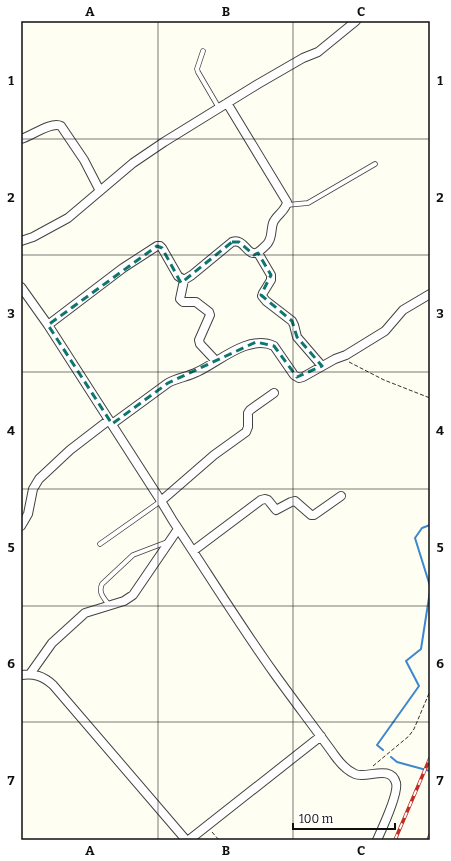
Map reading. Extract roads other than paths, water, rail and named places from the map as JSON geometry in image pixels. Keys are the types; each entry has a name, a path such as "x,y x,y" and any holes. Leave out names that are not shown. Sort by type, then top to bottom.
{"street":[{"path":"21,241 33,237 68,218 133,163 227,103 303,58 318,52 356,21"},
{"path":"216,361 200,344 199,340 210,315 209,312 196,302 183,302 180,299 184,280 232,242 239,242 252,253 258,253 270,241 273,223 287,205 285,199 227,103"},
{"path":"21,139 33,135 53,124 61,126 84,160 100,191"},
{"path":"48,325 123,268 157,246 162,248 178,276 184,280"},
{"path":"258,253 271,275 271,280 262,296 266,301 292,321 297,337 322,366"},
{"path":"21,287 48,325 178,529 274,673 336,758 346,768 356,774 361,775 382,772 394,778 397,784 394,799 377,840"},
{"path":"21,526 28,514 33,489 39,479 70,450 174,380 196,373 230,353 256,342 274,346 297,378 303,377 352,352 385,331 403,310 430,294"},
{"path":"161,501 214,455 243,435 248,427 248,414 250,410 274,393"},
{"path":"193,551 261,500 268,500 276,510 295,501 311,516 314,516 341,496"},
{"path":"30,674 52,643 85,613 124,601 133,595 178,529"},
{"path":"21,675 36,674 53,685 188,840 321,736"}],"lane":[{"path":"203,51 197,69 220,108"},
{"path":"287,205 308,204 375,164"},
{"path":"100,544 161,501"},
{"path":"109,605 100,593 102,584 133,555 170,541"}],"waterway":[{"path":"430,525 422,528 415,538 430,586"},
{"path":"383,750 377,745 419,686 406,661 421,649 430,591"},
{"path":"391,757 397,762 430,771"}],"railway":[{"path":"395,840 430,758"},
{"path":"428,840 430,835"}]}
